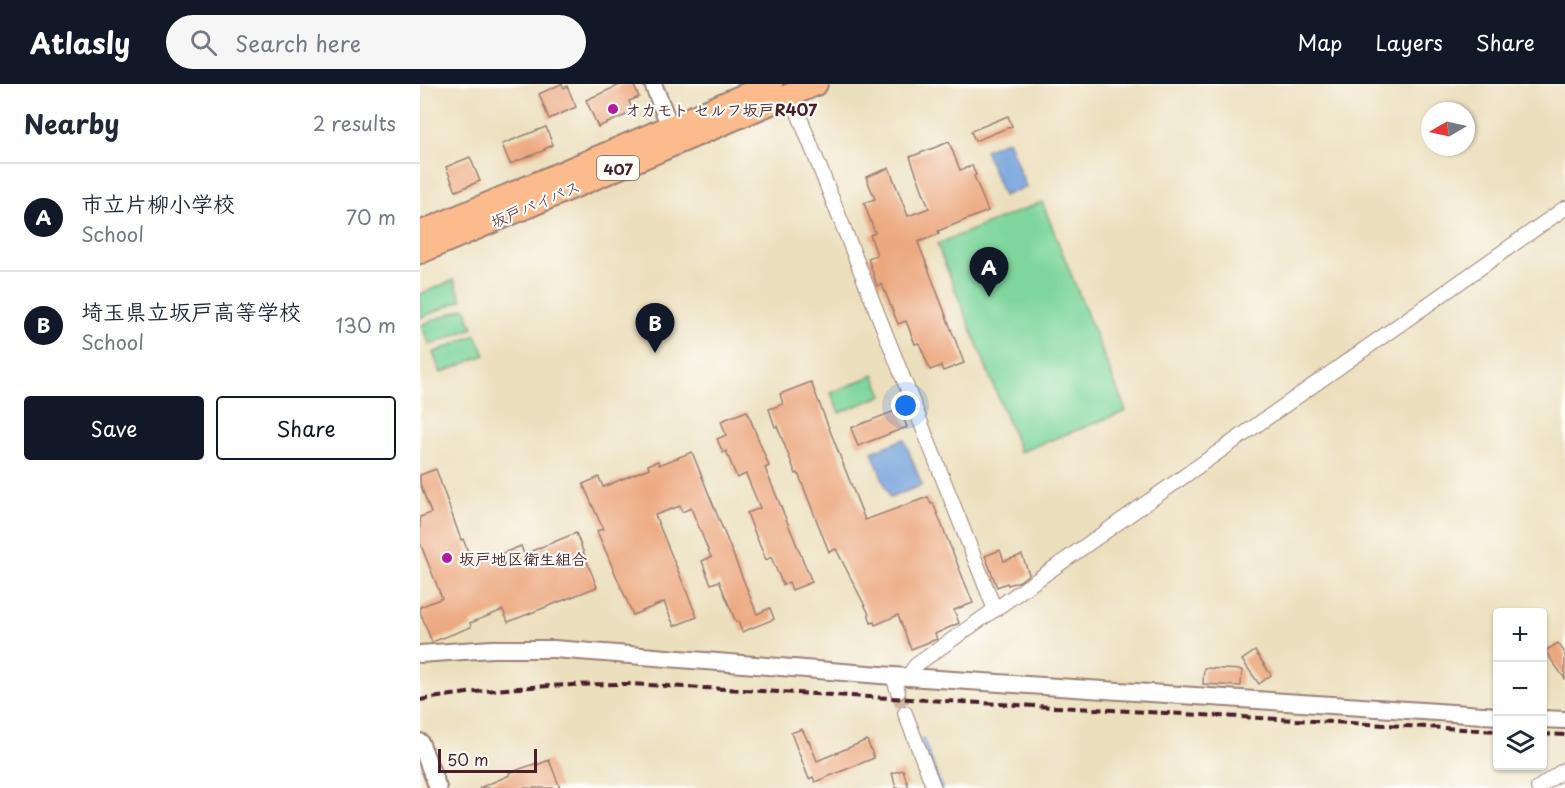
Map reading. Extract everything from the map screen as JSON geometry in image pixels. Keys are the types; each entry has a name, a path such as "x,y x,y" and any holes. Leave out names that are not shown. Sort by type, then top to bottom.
{"highway":[{"name":"坂戸バイパス","path":"420,233 670,127 781,89 816,84"},
{"name":"坂戸バイパス","path":"420,252 781,89"}],"street":[{"path":"653,84 670,127"},
{"path":"781,89 995,610"},
{"path":"900,682 916,665 1565,208"},
{"path":"420,654 492,649 554,649 900,682 1493,716"},
{"path":"905,713 934,788"},
{"path":"1547,719 1565,720"},
{"path":"420,742 438,788"},
{"path":"1538,788 1565,769"}],"green space":[{"path":"1042,202 1126,411 1020,452 937,244"},
{"path":"454,280 462,300 420,318 420,294"},
{"path":"465,308 473,328 430,345 421,325"},
{"path":"476,335 485,355 441,373 433,353"},
{"path":"874,375 883,395 839,413 831,393"}],"water":[{"path":"1008,140 1026,187 1003,196 985,150"},
{"path":"904,439 922,485 890,498 872,452"}],"building":[{"path":"562,84 564,88 567,86 576,107 549,119 539,94"},
{"path":"622,84 633,84 639,97 629,101 633,112 598,127 586,100"},
{"path":"1008,116 1012,126 975,141 971,131"},
{"path":"546,127 553,145 510,164 502,144"},
{"path":"949,142 960,170 972,166 988,211 938,231 939,234 918,242 964,363 943,371 941,366 930,370 919,343 915,344 906,321 898,324 882,284 877,286 868,258 877,255 870,235 875,233 864,203 875,199 866,177 889,168 908,216 929,208 910,157"},
{"path":"470,157 480,181 456,191 446,167"},
{"path":"811,382 865,520 928,497 931,504 933,503 973,603 954,610 959,623 935,634 937,639 911,649 898,615 875,625 874,622 871,623 868,612 836,549 829,552 798,473 796,474 769,409 783,404 780,394"},
{"path":"900,409 907,427 858,446 851,428"},
{"path":"747,411 769,466 765,468 812,582 792,590 789,582 783,585 771,557 766,560 756,536 747,513 760,508 746,474 737,478 726,451 723,453 717,439 726,435 721,421"},
{"path":"692,452 757,614 770,608 774,619 742,632 719,581 711,584 707,575 702,561 711,557 691,508 682,512 680,506 655,515 697,617 674,626 664,602 633,615 597,531 603,529 583,484 599,477 603,487 649,468 648,465 658,461 659,465"},
{"path":"436,469 461,540 463,539 473,565 521,546 524,554 576,533 597,587 508,622 503,610 470,623 471,627 432,642 420,607 442,598 420,543 420,517 431,513 420,483 420,475"},
{"path":"1000,550 1004,561 1022,555 1029,574 1020,581 997,587 985,556"},
{"path":"1558,643 1565,653 1565,679 1547,654 1547,650"},
{"path":"1255,651 1271,675 1259,684 1242,660"},
{"path":"1204,668 1242,670 1241,686 1203,684"},
{"path":"802,729 817,761 867,740 874,758 815,782 813,777 809,779 791,733"},
{"path":"549,760 560,788 479,788 510,775 509,773"},
{"path":"903,770 909,788 896,788 892,773"}],"waterway":[{"path":"922,739 941,788"}],"tunnel":[{"path":"898,692 905,713"}],"railway":[{"path":"420,700 473,692 525,688 631,684 1493,731"},
{"path":"1547,734 1565,735"}],"place":[{"name":"オカモト セルフ坂戸R407","path":"613,109"},
{"name":"市立片柳小学校","path":"989,297"},
{"name":"埼玉県立坂戸高等学校","path":"655,353"},
{"name":"坂戸地区衛生組合","path":"447,558"}]}
